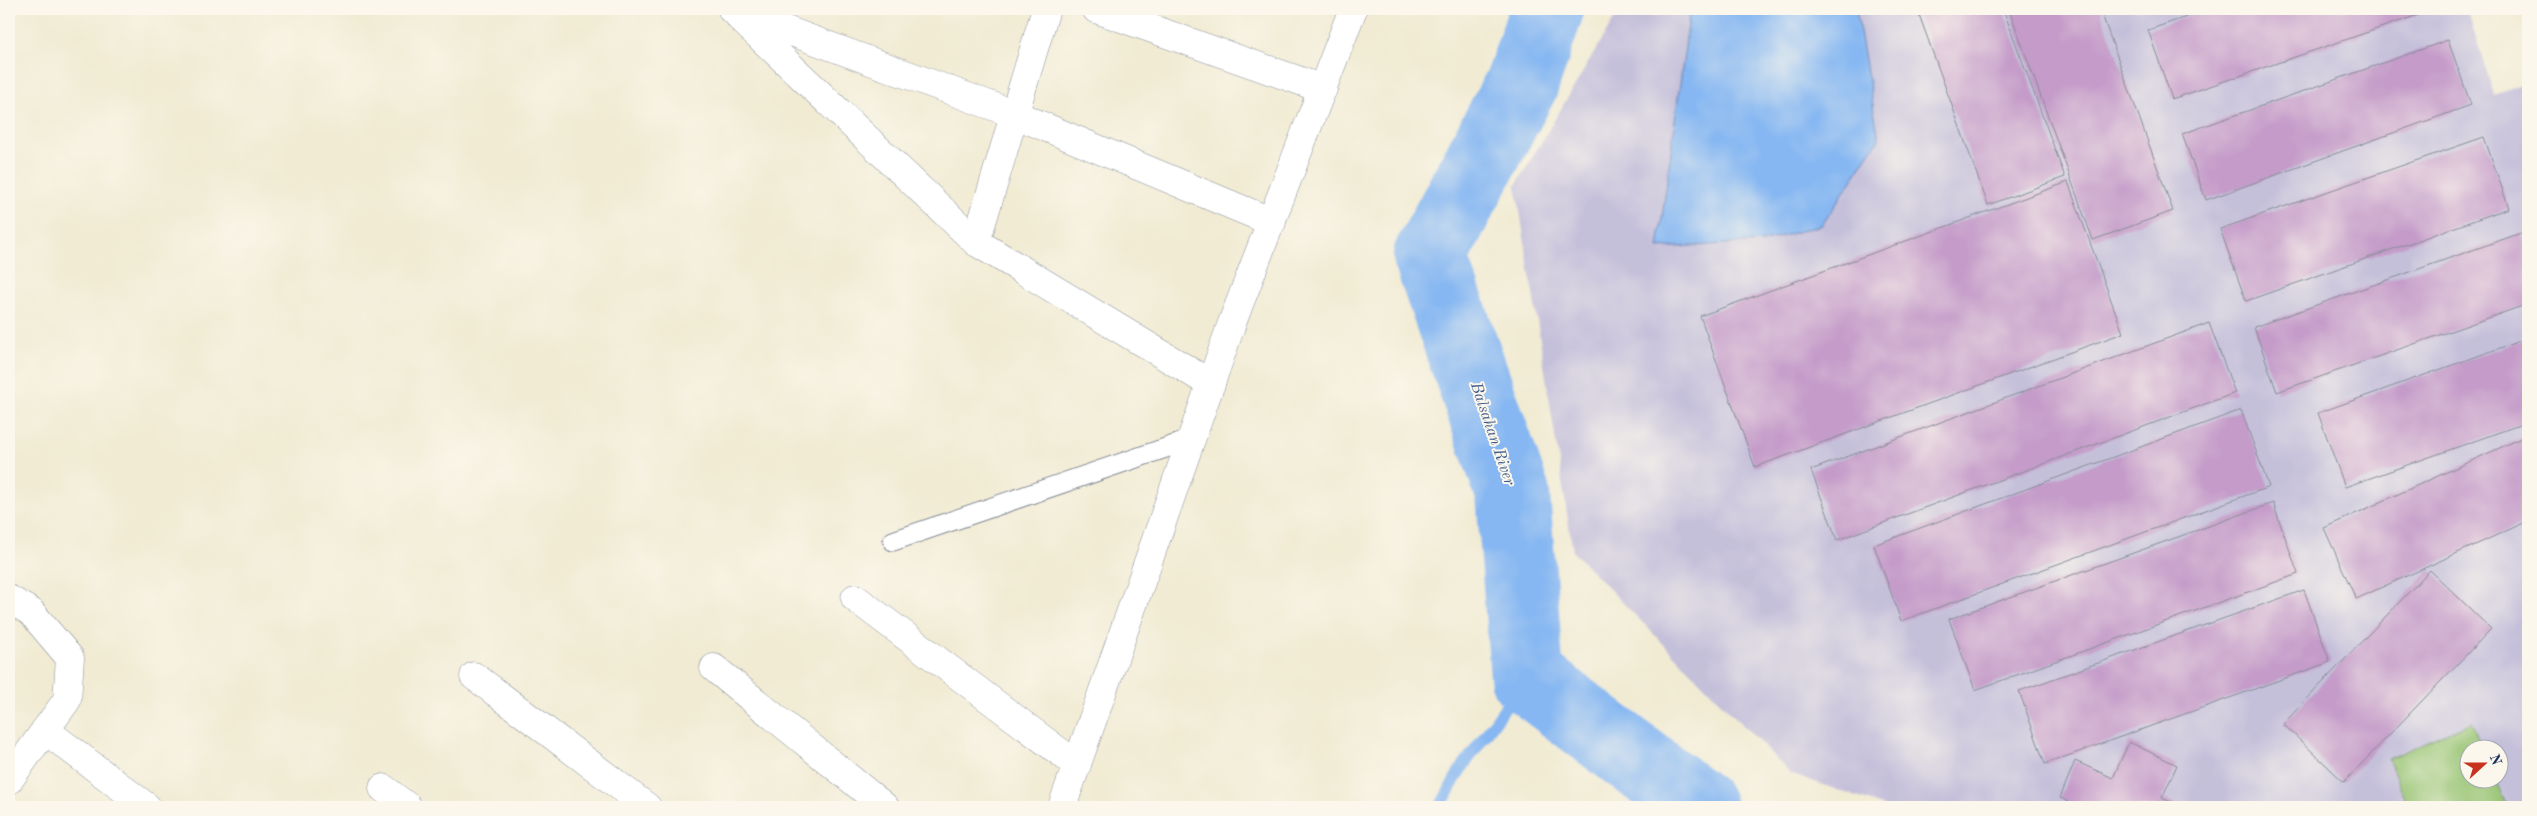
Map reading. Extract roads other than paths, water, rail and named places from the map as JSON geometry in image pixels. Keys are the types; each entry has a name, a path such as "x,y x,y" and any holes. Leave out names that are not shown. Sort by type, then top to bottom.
{"street":[{"path":"976,242 1046,9"},
{"path":"1096,9 1323,89"},
{"path":"1062,807 1211,384 1353,9"},
{"path":"731,10 1014,114 1272,222"},
{"path":"731,10 976,242 1211,384"},
{"path":"855,598 1077,765"},
{"path":"9,599 31,612 70,658 67,700 9,780"},
{"path":"714,668 885,807"},
{"path":"474,676 647,807"},
{"path":"45,730 147,807"},
{"path":"383,788 408,807"}],"lane":[{"path":"893,541 1192,439"}],"water":[{"path":"1690,9 1856,9 1879,139 1822,225 1762,242 1658,248"}],"waterway":[{"name":"Balsahan River","path":"1547,9 1522,83 1430,256 1513,494 1527,677 1699,807"},
{"path":"1440,807 1459,772 1527,677"}]}
